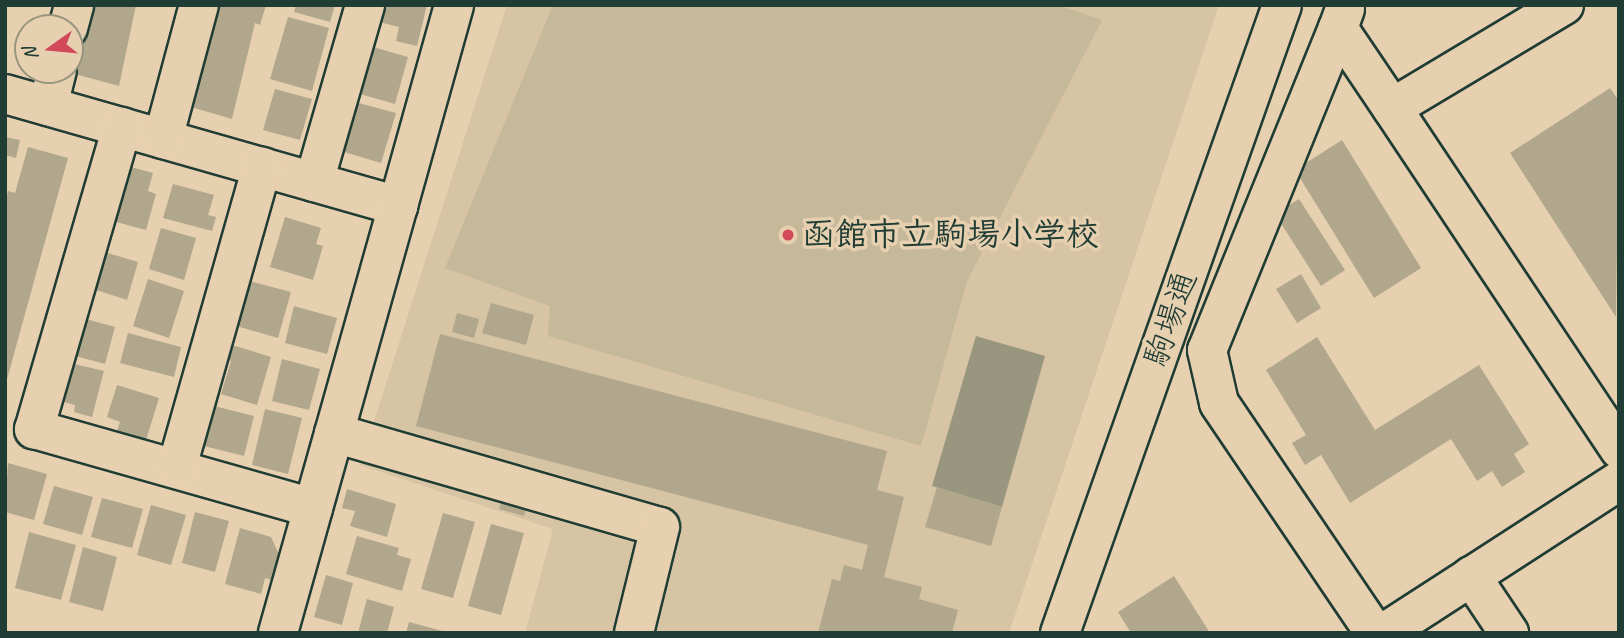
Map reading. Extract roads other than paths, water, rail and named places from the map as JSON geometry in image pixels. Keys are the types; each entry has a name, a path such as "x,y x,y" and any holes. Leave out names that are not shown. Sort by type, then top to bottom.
{"street":[{"path":"163,139 199,5"},
{"path":"314,182 365,5"},
{"path":"278,633 454,5"},
{"name":"駒場通","path":"1060,633 1282,5"},
{"path":"1392,108 1563,5"},
{"path":"1342,16 1392,108 1619,449"},
{"path":"1342,16 1207,350 1219,403 1375,633"},
{"path":"5,94 52,88 122,127 398,206"},
{"path":"122,127 34,429 177,467 313,508"},
{"path":"177,467 262,167"},
{"path":"334,433 660,527 634,633"},
{"path":"1384,633 1619,481"},
{"path":"1471,576 1508,633"}],"place":[{"name":"函館市立駒場小学校","path":"788,235"}]}
